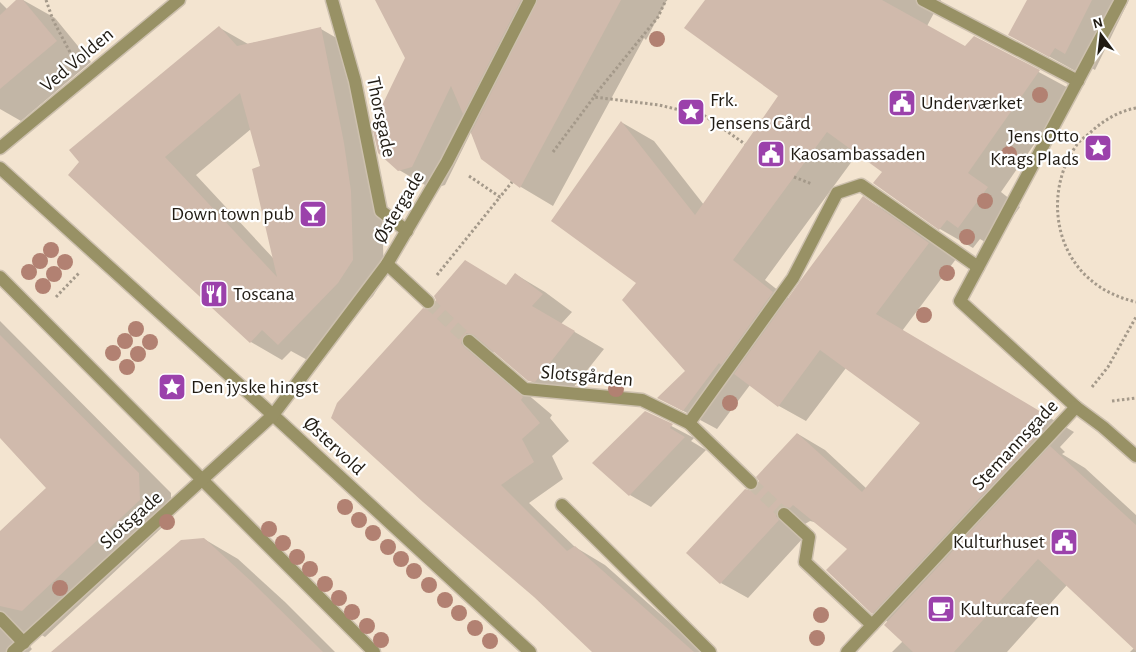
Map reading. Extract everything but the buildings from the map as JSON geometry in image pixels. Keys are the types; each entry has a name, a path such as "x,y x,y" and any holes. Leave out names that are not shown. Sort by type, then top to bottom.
{"street":[{"name":"Ved Volden","path":"0,148 179,0"},
{"name":"Thorsgade","path":"332,0 354,81 381,211 407,230"},
{"name":"Østergade","path":"273,415 387,264 447,162 530,0"},
{"path":"923,0 1078,80"},
{"name":"Stemannsgade","path":"847,652 1076,407 960,301 1121,0"},
{"name":"Østervold","path":"0,168 273,415 530,652"},
{"path":"689,423 793,278 837,193 861,185 978,267"},
{"path":"387,264 424,299"},
{"path":"0,277 374,652"},
{"name":"Slotsgården","path":"469,341 525,389 642,400 689,423 751,483"},
{"path":"1076,407 1103,427 1136,456"},
{"name":"Slotsgade","path":"13,652 273,415"},
{"path":"562,505 710,652"},
{"path":"784,514 809,537 805,562 872,625"},
{"path":"0,618 24,643"}],"path":[{"path":"46,0 53,20 85,78"},
{"path":"553,152 658,17 666,0"},
{"path":"594,97 659,105 705,116 745,144"},
{"path":"1136,108 1128,109 1099,124 1076,146 1062,174 1056,203 1060,232 1072,258 1091,281 1115,296 1136,302"},
{"path":"447,162 500,197"},
{"path":"424,299 512,182"},
{"path":"38,315 96,256"},
{"path":"1076,407 1108,367 1136,317"}],"tunnel":[{"path":"428,302 469,341"},
{"path":"751,483 784,514"}],"place":[{"name":"Underværket","path":"902,103"},
{"name":"Frk. Jensens Gård","path":"691,112"},
{"name":"Jens Otto Krags Plads","path":"1098,148"},
{"name":"Kaosambassaden","path":"771,154"},
{"name":"Down town pub","path":"313,214"},
{"name":"Toscana","path":"214,294"},
{"name":"Den jyske hingst","path":"172,387"},
{"name":"Kulturhuset","path":"1064,542"},
{"name":"Kulturcafeen","path":"941,609"}]}
